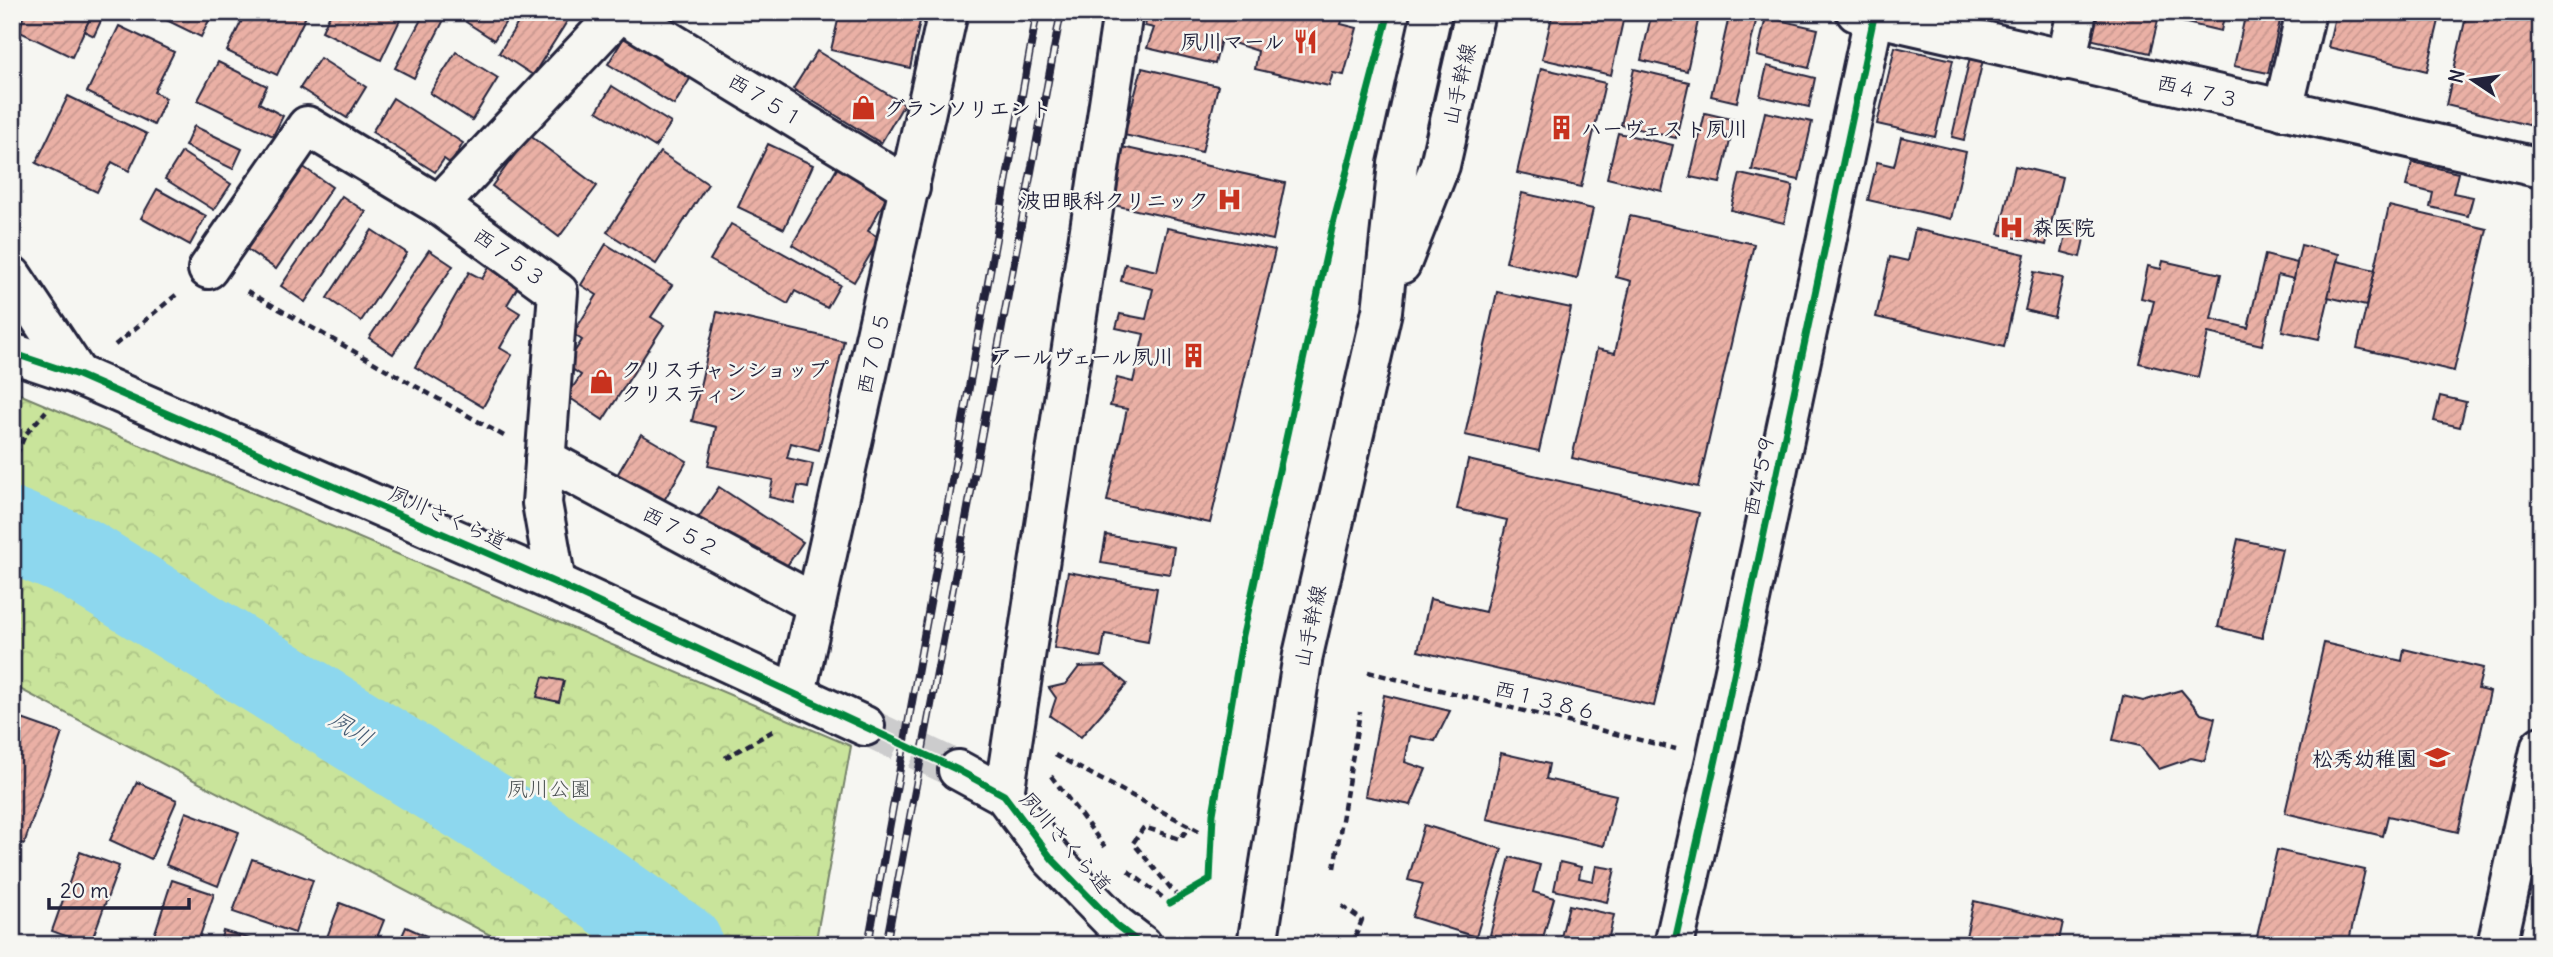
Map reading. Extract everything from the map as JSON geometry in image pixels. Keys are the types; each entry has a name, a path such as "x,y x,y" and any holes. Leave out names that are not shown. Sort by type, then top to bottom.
{"street":[{"name":"西７５１","path":"621,12 910,188"},
{"path":"208,269 307,126 439,205 621,12"},
{"name":"西７０５","path":"796,694 948,12"},
{"path":"1004,795 1123,12"},
{"name":"山手幹線","path":"1257,945 1303,655 1382,311 1398,164 1432,12"},
{"name":"山手幹線","path":"1382,311 1440,165 1475,12"},
{"path":"2066,61 2077,12"},
{"path":"2283,110 2306,12"},
{"name":"西４７３","path":"1868,14 2541,168"},
{"name":"西４５９","path":"1674,945 1716,759 1868,14"},
{"name":"西７５３","path":"439,205 558,292 542,503 556,583"},
{"path":"12,276 78,375"},
{"name":"夙川さくら道","path":"12,353 78,375 556,583 865,726"},
{"name":"西７５２","path":"545,459 816,604"},
{"path":"2497,945 2541,746"},
{"name":"夙川さくら道","path":"958,770 1004,795 1052,859 1116,925 1142,945"}],"path":[{"path":"1117,863 1170,903 1210,880 1213,814 1243,635 1333,224 1357,131"},
{"path":"78,375 208,269 545,459"},
{"path":"12,467 24,435"},
{"path":"1334,868 1360,712"},
{"path":"725,758 763,738"},
{"path":"1046,750 1199,831"},
{"path":"1048,763 1051,777 1109,852"},
{"path":"1179,898 1133,843 1144,827 1180,839 1190,825"},
{"path":"1342,906 1362,920 1353,945"}],"green space":[{"name":"夙川公園","path":"12,391 851,746 815,945 509,945 12,685"}],"building":[{"path":"24,12 93,12 72,57 20,32"},
{"path":"93,12 105,12 94,36 84,31"},
{"path":"150,12 213,12 201,37"},
{"path":"246,12 308,12 277,75 227,51"},
{"path":"331,12 394,12 402,16 381,60 322,31"},
{"path":"425,12 448,12 414,78 395,68"},
{"path":"472,12 512,12 494,40 466,22"},
{"path":"525,12 573,12 533,75 499,53"},
{"path":"840,12 922,12 910,68 831,50"},
{"path":"1148,12 1241,12 1266,18 1268,12 1341,12 1345,13 1341,24 1357,28 1344,75 1333,73 1329,86 1255,69 1258,51 1221,39 1215,64 1147,48 1154,28 1145,26"},
{"path":"1553,12 1625,12 1611,75 1542,59"},
{"path":"1652,12 1700,12 1687,71 1641,60"},
{"path":"1730,12 1757,17 1737,102 1711,96"},
{"path":"2090,12 2160,12 2150,53 2085,38"},
{"path":"2185,12 2225,12 2221,31 2182,22"},
{"path":"2246,12 2282,12 2268,73 2234,66"},
{"path":"2336,12 2441,12 2427,71 2328,47"},
{"path":"2467,12 2541,12 2541,128 2446,105"},
{"path":"1766,17 1818,29 1809,68 1757,56"},
{"path":"119,26 174,52 154,92 166,98 154,125 87,92"},
{"path":"625,36 691,77 674,105 608,64"},
{"path":"1895,47 1953,60 1935,137 1877,124"},
{"path":"817,51 904,104 881,143 793,89"},
{"path":"456,52 498,78 472,120 430,93"},
{"path":"1970,57 1983,60 1964,140 1952,137"},
{"path":"320,58 366,87 347,118 300,88"},
{"path":"218,62 267,86 259,103 283,116 273,136 198,100"},
{"path":"1767,66 1815,78 1809,107 1760,96"},
{"path":"1142,68 1218,86 1202,152 1124,135"},
{"name":"ハーヴェスト夙川","path":"1541,68 1605,83 1581,187 1517,173"},
{"path":"1634,69 1689,82 1676,138 1621,125"},
{"path":"612,86 671,123 655,147 597,111"},
{"path":"68,96 147,134 129,171 112,162 97,192 36,163"},
{"path":"393,98 463,143 451,164 444,159 435,172 372,132"},
{"path":"1765,112 1812,122 1799,180 1752,170"},
{"path":"1705,113 1735,120 1720,183 1690,177"},
{"path":"194,126 242,149 233,169 185,146"},
{"path":"1618,133 1673,145 1662,191 1607,178"},
{"path":"529,135 597,186 559,237 492,186"},
{"path":"1901,137 1966,152 1951,219 1868,200 1877,162 1894,166"},
{"path":"768,144 813,165 784,229 738,207"},
{"path":"1122,147 1285,183 1273,240 1109,204"},
{"path":"182,152 231,184 214,210 165,179"},
{"path":"660,152 708,184 656,264 607,232"},
{"path":"2412,162 2458,173 2453,193 2473,197 2468,216 2430,207 2433,193 2406,186"},
{"path":"302,166 332,187 276,269 245,248"},
{"path":"2015,166 2062,177 2046,245 1999,234"},
{"path":"838,167 887,197 868,231 880,238 854,282 792,245"},
{"path":"1740,174 1793,186 1784,223 1731,210"},
{"path":"157,189 206,216 190,245 141,218"},
{"path":"1522,193 1593,209 1577,279 1506,262"},
{"path":"342,196 366,212 305,302 281,286"},
{"path":"2389,206 2487,229 2454,371 2357,348"},
{"path":"1630,216 1754,244 1698,487 1572,458 1597,349 1615,353 1631,281 1616,277"},
{"path":"2069,221 2087,225 2080,257 2062,252"},
{"path":"731,224 840,285 827,308 795,291 788,304 710,260"},
{"name":"アールヴェール夙川","path":"1167,228 1275,250 1210,523 1107,501 1127,409 1110,406 1117,378 1133,382 1144,334 1116,328 1120,314 1146,319 1153,289 1121,281 1125,264 1157,271"},
{"path":"1915,229 2025,254 2004,347 1876,317 1890,257 1908,261"},
{"path":"372,230 407,253 361,321 327,298"},
{"path":"606,244 672,285 651,317 664,325 603,420 567,396 581,375 566,365 582,340 573,334 597,295 581,285"},
{"path":"2301,245 2339,254 2319,339 2282,331"},
{"path":"429,250 453,266 393,354 369,338"},
{"path":"2265,255 2297,263 2294,279 2278,275 2262,345 2208,333 2198,377 2139,363 2154,301 2141,298 2148,266 2161,269 2163,261 2221,274 2211,319 2248,328"},
{"path":"2337,261 2375,270 2366,306 2328,297"},
{"path":"490,266 520,283 507,305 520,313 500,348 512,355 483,407 415,367 469,272 482,279"},
{"path":"2034,272 2063,278 2054,317 2025,310"},
{"path":"1497,292 1571,308 1539,451 1465,435"},
{"path":"717,312 844,341 819,450 791,443 787,458 813,464 808,488 798,486 794,503 769,497 773,480 708,466 716,427 692,421"},
{"path":"2440,396 2466,402 2460,427 2434,421"},
{"path":"641,434 687,461 659,509 613,482"},
{"path":"1468,460 1699,513 1654,706 1418,651 1430,599 1485,612 1507,520 1457,509"},
{"path":"719,487 803,542 782,573 692,527"},
{"path":"1106,535 1174,547 1170,574 1101,563"},
{"path":"2238,539 2282,549 2262,638 2218,627"},
{"path":"1068,572 1157,588 1148,642 1105,634 1101,657 1054,648"},
{"path":"2324,643 2402,661 2404,649 2483,668 2478,689 2490,692 2458,832 2388,816 2383,836 2285,813"},
{"path":"1105,666 1127,684 1081,737 1050,716 1056,698 1049,688 1066,684 1079,667"},
{"path":"543,677 564,681 559,702 537,697"},
{"path":"2181,690 2201,714 2215,718 2205,761 2191,758 2159,769 2140,746 2113,740 2123,696 2143,701"},
{"path":"1384,695 1450,711 1435,741 1410,736 1405,762 1426,769 1411,805 1365,796"},
{"path":"16,717 62,733 24,844 12,840 12,728"},
{"path":"1501,753 1549,764 1546,779 1616,795 1604,846 1487,819"},
{"path":"137,782 177,800 151,859 110,840"},
{"path":"186,812 239,832 218,886 166,865"},
{"path":"1424,825 1502,849 1476,937 1412,917 1423,884 1408,880"},
{"path":"2277,850 2365,870 2348,945 2255,945"},
{"path":"80,852 119,866 90,945 52,931"},
{"path":"1510,857 1540,865 1533,892 1554,898 1541,945 1524,945 1490,935"},
{"path":"252,859 313,880 295,933 233,912"},
{"path":"1560,862 1581,867 1579,878 1593,881 1596,866 1615,869 1607,902 1554,890"},
{"path":"172,880 214,894 197,945 151,945"},
{"path":"1974,901 2063,922 2058,945 1964,945"},
{"path":"340,903 384,920 374,945 324,945"},
{"path":"1569,905 1614,915 1607,945 1559,945"},
{"path":"406,927 446,945 398,945"},
{"path":"223,931 267,944 219,945"}],"waterway":[{"name":"夙川","path":"12,530 78,558 534,841 681,945"}],"tunnel":[{"path":"865,726 958,770"}],"railway":[{"path":"868,945 1037,12"},
{"path":"886,945 1061,12"}],"cycle path":[{"path":"1170,903 1210,880 1213,814 1243,635 1333,224 1389,12"},
{"path":"1674,945 1875,12"},
{"path":"12,353 78,375 556,583 958,770 1004,795 1052,859 1116,925 1142,945"}],"place":[{"name":"夙川マール","path":"1305,41"},
{"name":"グランソリエント","path":"864,108"},
{"name":"ハーヴェスト夙川","path":"1561,128"},
{"name":"波田眼科クリニック","path":"1229,200"},
{"name":"森医院","path":"2012,227"},
{"name":"アールヴェール夙川","path":"1194,356"},
{"name":"クリスチャンショップ クリスティン","path":"601,381"},
{"name":"松秀幼稚園","path":"2437,758"}]}
